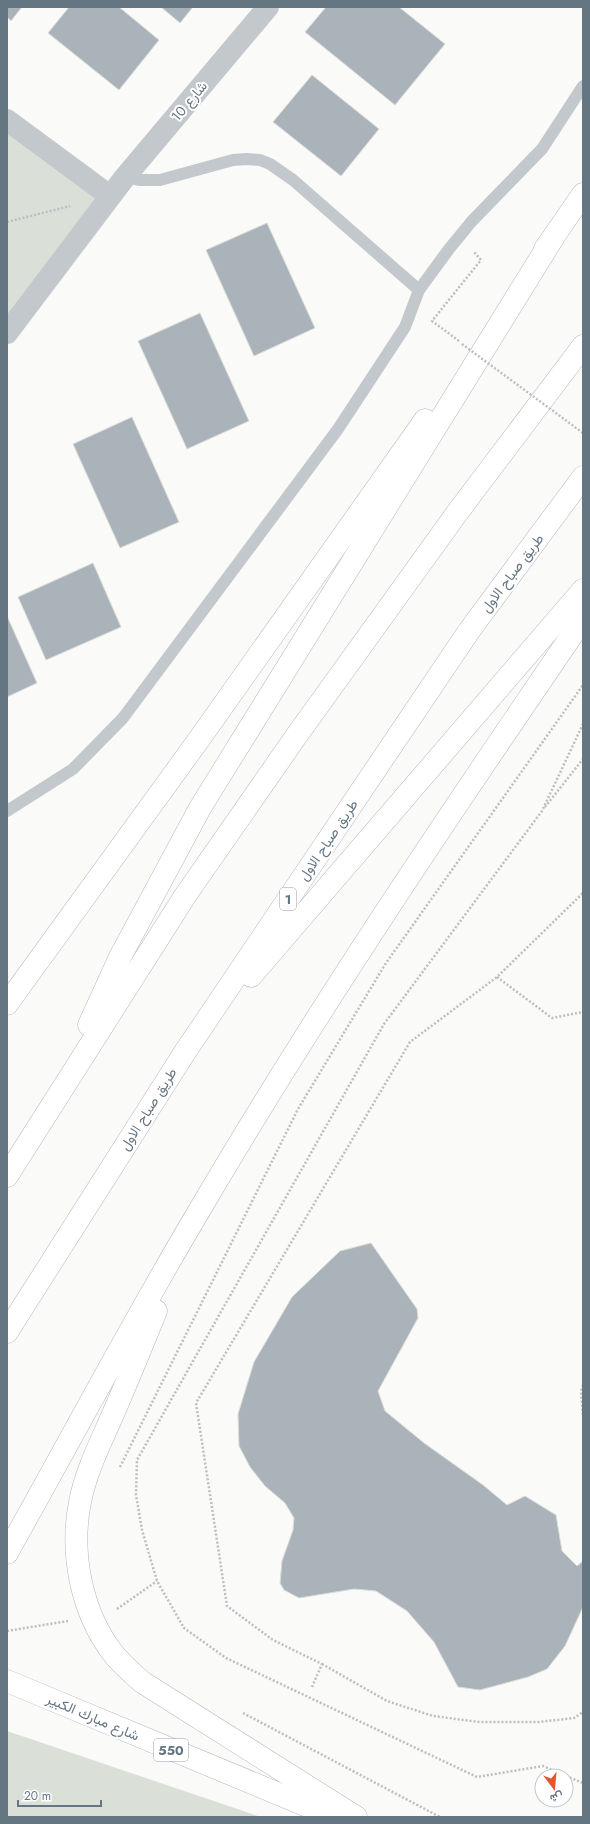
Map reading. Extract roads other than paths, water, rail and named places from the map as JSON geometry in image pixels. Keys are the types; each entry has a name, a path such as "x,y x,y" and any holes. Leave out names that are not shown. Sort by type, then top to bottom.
{"main road":[{"path":"7,1004 200,738 583,194"},
{"path":"54,1100 120,957 200,808 553,238"},
{"path":"7,1176 185,896 297,735 456,513 583,346"},
{"name":"طريق صباح الاول","path":"7,1332 184,1052 469,631 583,477"},
{"path":"184,1052 583,590"},
{"path":"7,1553 195,1216 324,1007 407,878 583,619"},
{"path":"195,1216 92,1466 80,1502 77,1537 78,1560 84,1593 92,1617 100,1634 112,1652 142,1682 356,1817"},
{"name":"شارع مبارك الكبير","path":"7,1681 334,1817"}],"street":[{"name":"شارع 10","path":"7,333 125,177 268,7"},
{"path":"7,120 110,196"}],"lane":[{"path":"7,810 73,768 123,718 338,429 405,327 419,290 472,221 542,149 583,86"},
{"path":"125,177 139,180 160,180 233,160 260,160 270,164 293,180 419,290"}]}
